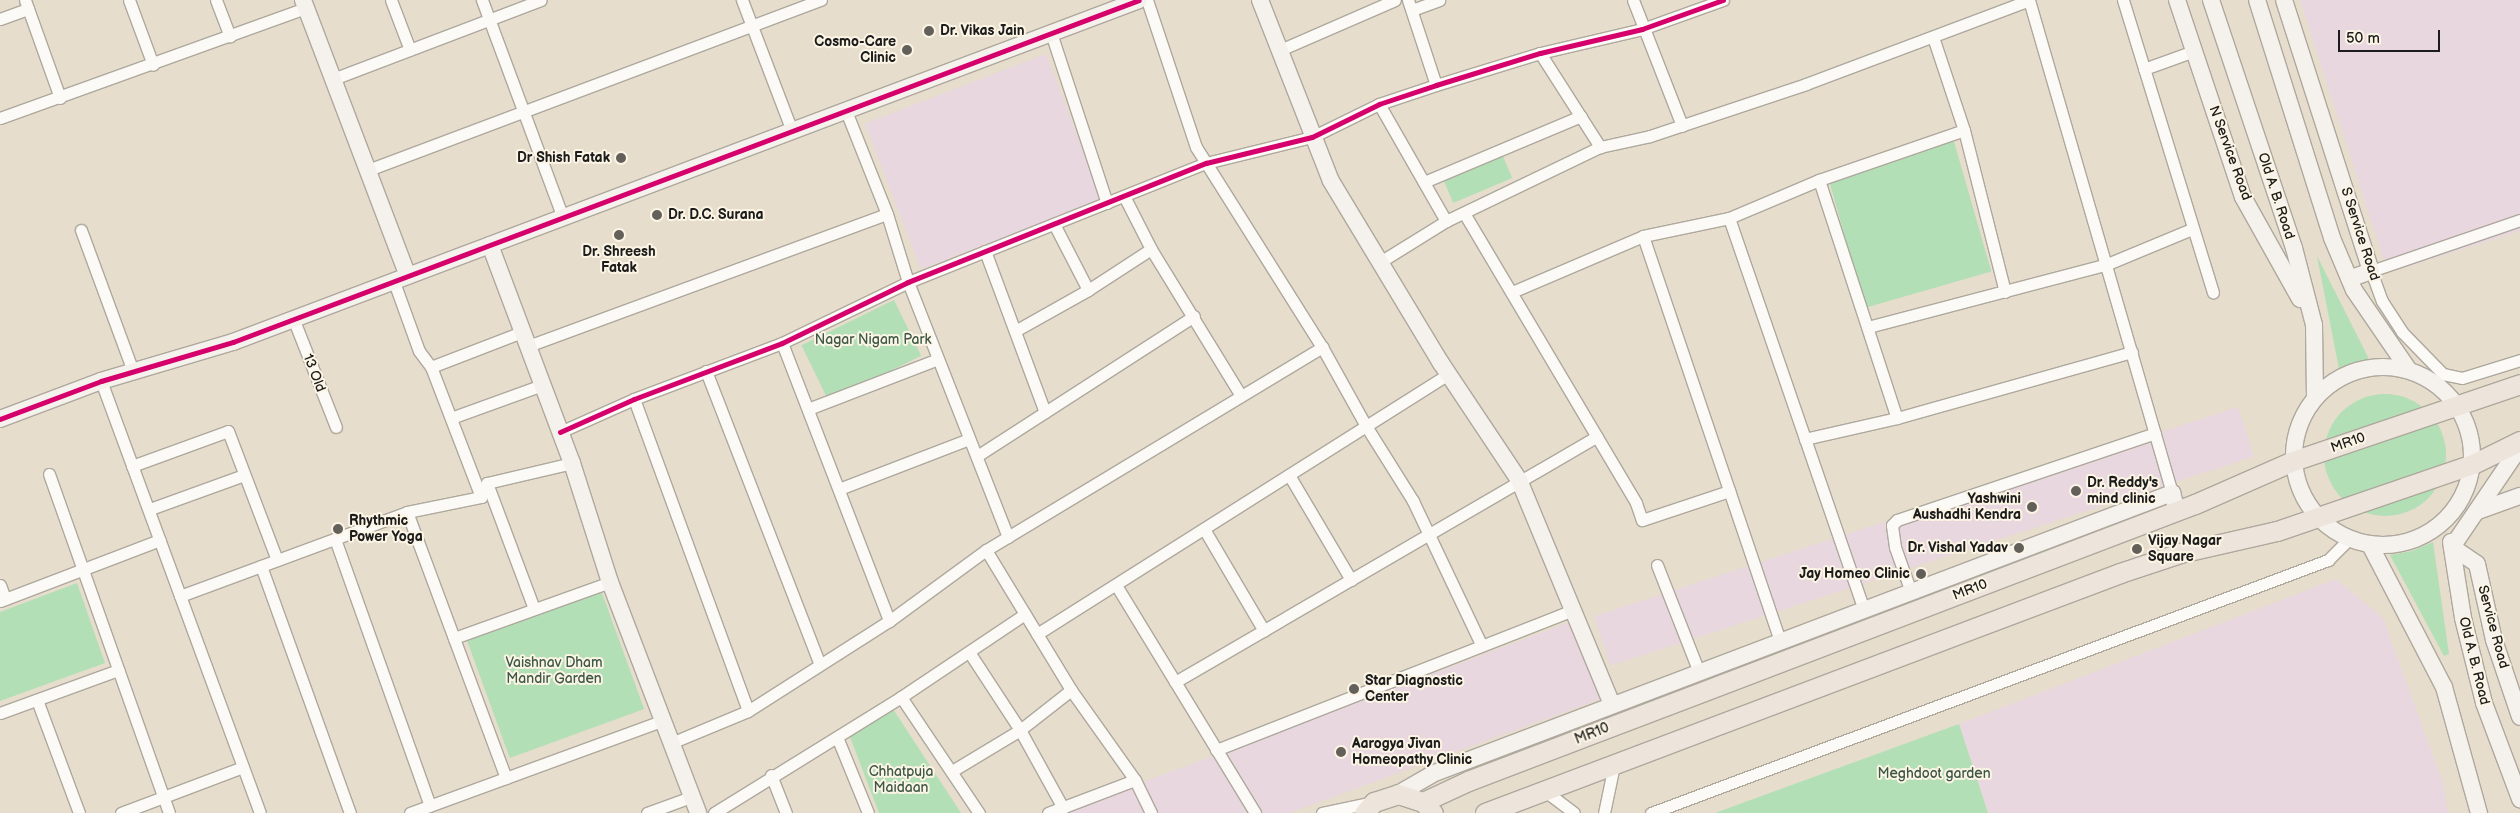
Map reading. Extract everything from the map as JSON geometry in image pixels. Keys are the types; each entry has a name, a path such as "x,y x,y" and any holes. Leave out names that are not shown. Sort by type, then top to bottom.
{"main road":[{"name":"MR10","path":"1428,808 1477,778 2174,502 2520,384"},
{"path":"1494,811 2120,573 2316,517 2472,464 2520,441"},
{"path":"1369,807 1398,794 1428,808"}],"street":[{"path":"129,0 153,65"},
{"path":"216,0 230,36"},
{"path":"391,0 410,50"},
{"path":"482,0 563,218"},
{"path":"333,80 541,0"},
{"path":"742,0 792,131"},
{"path":"368,170 821,0"},
{"path":"0,419 101,381 233,342 1139,0"},
{"path":"1147,0 1196,147 1322,347 1366,426 1414,502 1481,644"},
{"path":"1260,0 1312,137 1331,181 1448,374 1519,480 1570,611 1612,705"},
{"path":"1280,50 1395,0"},
{"path":"1436,85 1410,5 1439,0"},
{"path":"1633,0 1642,29 1682,126"},
{"path":"560,432 634,399 782,342 908,282 1206,163 1312,137 1379,104 1436,85 1540,53 1642,29 1704,3 1723,0"},
{"path":"1380,262 1446,222 1600,147 1682,126 2029,0 2174,502 1911,592 1780,641 1432,774 1398,794"},
{"path":"2124,0 2192,229 2213,292"},
{"name":"N Service Road","path":"2177,0 2243,197 2314,325"},
{"name":"Old A. B. Road","path":"2211,0 2294,248 2314,325 2315,397"},
{"path":"2258,0 2332,238 2349,278 2385,339 2408,369"},
{"name":"S Service Road","path":"2284,0 2371,271 2382,301 2402,332 2443,374 2462,378 2520,360"},
{"path":"0,19 26,4 60,98"},
{"path":"0,118 153,65 230,36 305,4 368,170 401,279 419,351 431,367 481,497"},
{"path":"1051,33 1107,203"},
{"path":"1933,36 1964,130 2005,292"},
{"path":"2144,69 2194,51"},
{"path":"1540,53 1600,147"},
{"path":"1379,104 1446,222"},
{"path":"846,111 887,214 908,282 1008,536"},
{"path":"1424,182 1581,116"},
{"path":"1512,292 1643,236 1729,218 1818,180 1964,130"},
{"path":"1818,180 1897,418"},
{"path":"1124,196 1151,249 1194,316 1240,394"},
{"path":"1464,213 1636,503 1642,520 1729,491"},
{"path":"431,367 525,339 887,214"},
{"path":"1729,218 1864,610"},
{"path":"2349,278 2520,220"},
{"path":"1054,224 1088,290"},
{"path":"1868,327 2105,265 2192,229"},
{"path":"81,230 133,372"},
{"path":"1643,236 1780,641"},
{"path":"490,246 572,463 610,582 698,813"},
{"path":"1015,331 1088,290 1151,249"},
{"path":"985,251 1045,412"},
{"path":"976,456 1194,316"},
{"name":"13 Old","path":"293,318 336,427"},
{"path":"782,342 889,621"},
{"path":"671,743 748,711 819,662 889,621 1008,536 1240,394 1322,347"},
{"path":"1805,439 1897,418 2132,352"},
{"path":"808,409 938,359"},
{"path":"2360,369 2408,369 2432,380 2457,406 2469,429 2472,464 2460,501 2448,518 2412,541 2370,545 2349,539 2316,517 2298,486 2293,461 2297,431 2315,397 2346,374 2360,369"},
{"path":"706,371 819,662"},
{"path":"1037,634 1448,374"},
{"path":"101,381 150,509 260,813"},
{"path":"450,418 542,385"},
{"path":"634,399 748,711"},
{"path":"132,466 228,431 276,560"},
{"path":"1911,592 1895,547 1892,525 1897,520 2155,433"},
{"path":"1175,682 1597,436"},
{"path":"839,489 969,439"},
{"path":"2452,547 2520,447"},
{"path":"487,483 572,463"},
{"path":"49,474 169,813"},
{"path":"150,509 244,475"},
{"path":"1288,475 1350,580"},
{"path":"481,497 487,483"},
{"path":"487,483 534,609"},
{"path":"2478,511 2520,496"},
{"path":"180,596 407,512 481,497"},
{"path":"407,512 506,778"},
{"name":"Old A. B. Road","path":"2448,518 2463,618 2484,703 2520,799"},
{"path":"1204,529 1264,631"},
{"path":"335,539 430,806"},
{"path":"1651,813 2328,560 2349,539"},
{"path":"0,585 3,600 160,540"},
{"path":"2370,545 2444,688 2479,813"},
{"name":"Service Road","path":"2452,547 2477,564 2494,640 2520,718"},
{"path":"986,550 1071,690 1135,780 1151,813"},
{"path":"1657,565 1699,672"},
{"path":"261,566 350,813"},
{"path":"454,638 610,582"},
{"path":"1116,585 1255,813"},
{"path":"1216,750 1481,644 1570,611"},
{"path":"714,813 901,697 1025,614"},
{"path":"969,652 1020,730 1063,808"},
{"path":"0,713 118,670"},
{"path":"952,771 1020,730 1071,690"},
{"path":"901,697 952,771 978,813"},
{"path":"37,700 79,813"},
{"path":"410,813 662,721"},
{"path":"837,737 868,813"},
{"path":"1604,813 1614,765"},
{"path":"121,813 243,767"},
{"path":"771,776 786,813"},
{"path":"1048,813 1135,780"},
{"path":"1545,791 1574,813"},
{"path":"647,813 691,797"},
{"path":"1322,813 1369,807"}],"shaded area":[{"path":"2300,0 2520,0 2520,231 2388,273"},
{"path":"1046,54 1102,200 921,269 865,124"},
{"path":"2238,407 2254,456 1610,666 1594,616"},
{"path":"2336,579 2383,618 2443,783 2448,813 1988,813 1959,724"},
{"path":"1570,622 1603,698 1289,813 1061,813"}],"green space":[{"path":"1953,138 1991,272 1865,308 1827,174"},
{"path":"1502,154 1512,178 1453,203 1443,179"},
{"path":"2317,256 2369,359 2339,369"},
{"name":"Nagar Nigam Park","path":"894,300 921,356 829,401 801,345"},
{"path":"2385,394 2397,395 2408,399 2419,404 2428,412 2436,421 2441,432 2445,443 2445,467 2441,478 2436,489 2428,498 2419,506 2408,511 2397,515 2385,516 2373,515 2362,511 2351,506 2342,498 2334,489 2329,478 2325,467 2324,455 2325,443 2329,432 2334,421 2342,412 2351,404 2362,399 2373,395"},
{"path":"2433,542 2449,654 2444,656 2390,555 2412,551"},
{"path":"77,583 105,663 0,701 0,612"},
{"name":"Vaishnav Dham Mandir Garden","path":"599,585 644,709 510,758 465,634"},
{"name":"Chhatpuja Maidaan","path":"891,706 961,813 879,813 850,737"},
{"name":"Meghdoot garden","path":"1959,724 1988,813 1715,813"}],"cycle path":[{"path":"0,419 101,381 233,342 1139,0"},
{"path":"560,432 634,399 782,343 908,282 1206,163 1312,137 1379,104 1540,53 1642,29 1723,0"}],"place":[{"name":"Dr. Vikas Jain","path":"929,31"},
{"name":"Cosmo-Care Clinic","path":"907,50"},
{"name":"Dr Shish Fatak","path":"621,158"},
{"name":"Dr. D.C. Surana","path":"657,215"},
{"name":"Dr. Shreesh Fatak","path":"619,235"},
{"name":"Dr. Reddy's mind clinic","path":"2076,491"},
{"name":"Yashwini Aushadhi Kendra","path":"2032,507"},
{"name":"Rhythmic Power Yoga","path":"338,529"},
{"name":"Dr. Vishal Yadav","path":"2019,548"},
{"name":"Vijay Nagar Square","path":"2137,549"},
{"name":"Jay Homeo Clinic","path":"1921,574"},
{"name":"Star Diagnostic Center","path":"1354,689"},
{"name":"Aarogya Jivan Homeopathy Clinic","path":"1341,752"}]}
